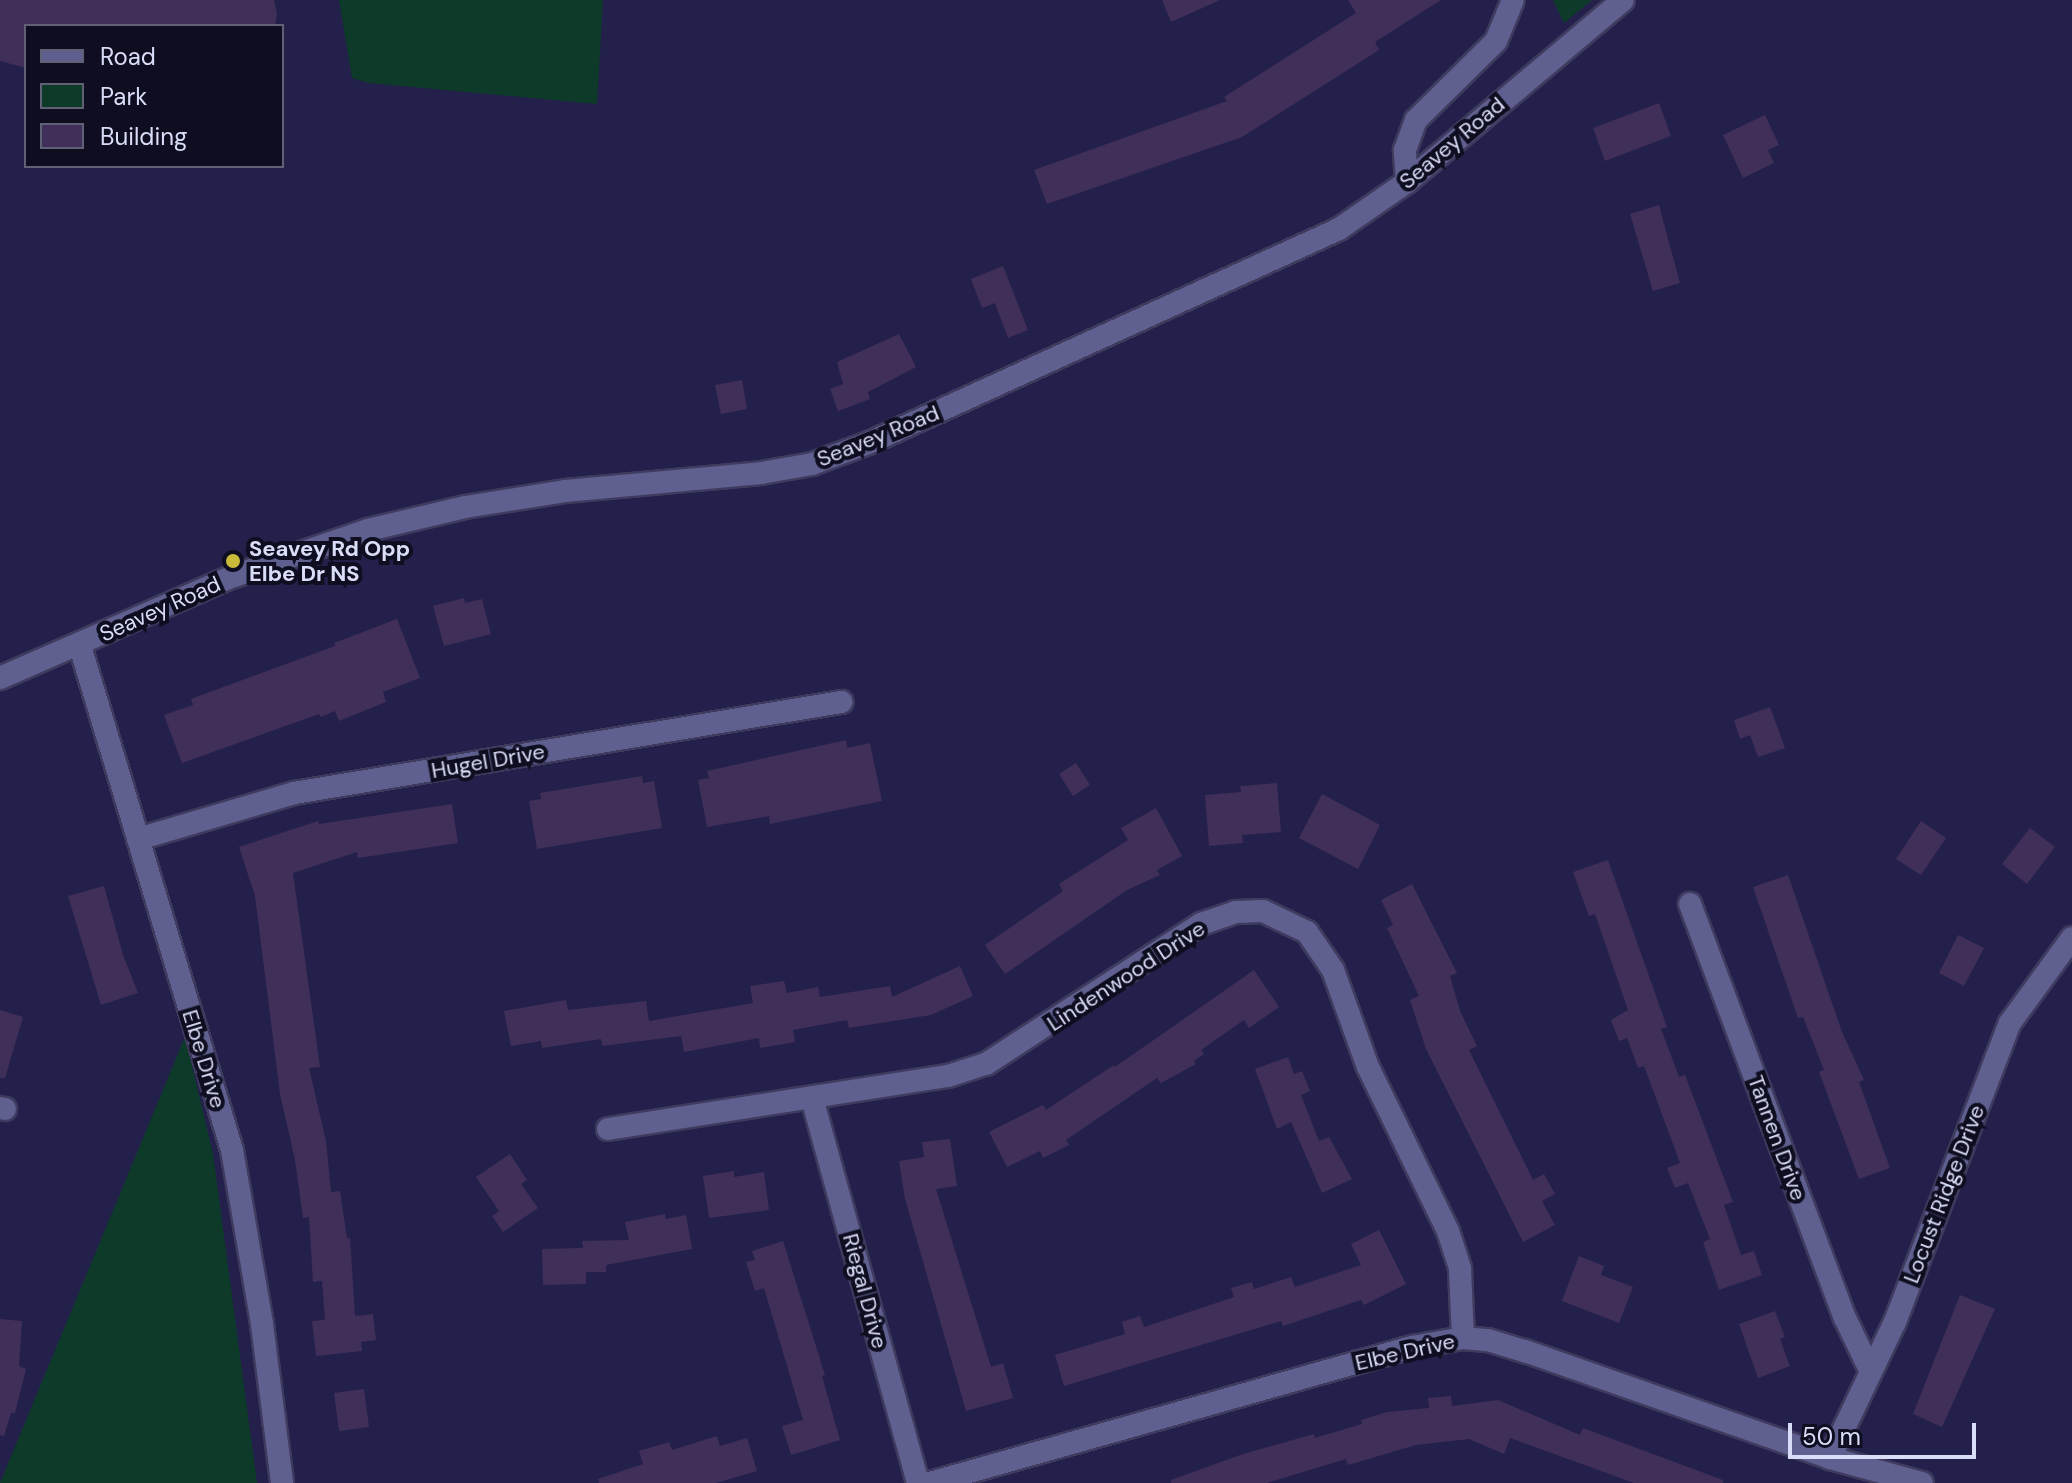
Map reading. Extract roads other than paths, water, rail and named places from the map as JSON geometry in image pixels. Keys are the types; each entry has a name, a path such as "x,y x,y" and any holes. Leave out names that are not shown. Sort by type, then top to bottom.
{"street":[{"path":"1407,182 1405,150 1416,120 1496,41 1513,0"},
{"name":"Seavey Road","path":"0,678 80,646 234,576 368,530 465,507 565,491 761,473 812,464 871,442 1339,229 1407,182 1623,0"},
{"name":"Elbe Drive","path":"80,646 232,1150 262,1324 282,1483"},
{"name":"Hugel Drive","path":"138,839 294,793 841,702"},
{"name":"Tannen Drive","path":"1690,904 1845,1318 1870,1370"},
{"name":"Lindenwood Drive","path":"608,1129 948,1076 986,1064 1201,924 1235,912 1263,911 1287,919 1307,932 1333,970 1368,1067 1448,1231 1460,1269 1463,1338"},
{"name":"Locust Ridge Drive","path":"1830,1458 1895,1322 2010,1023 2072,938"},
{"name":"Riegal Drive","path":"812,1098 918,1483"},
{"name":"Elbe Drive","path":"930,1483 1412,1347 1463,1338 1488,1340 1525,1351 1830,1458 1922,1483"}],"place":[{"name":"Seavey Rd Opp Elbe Dr NS","path":"233,561"}]}
